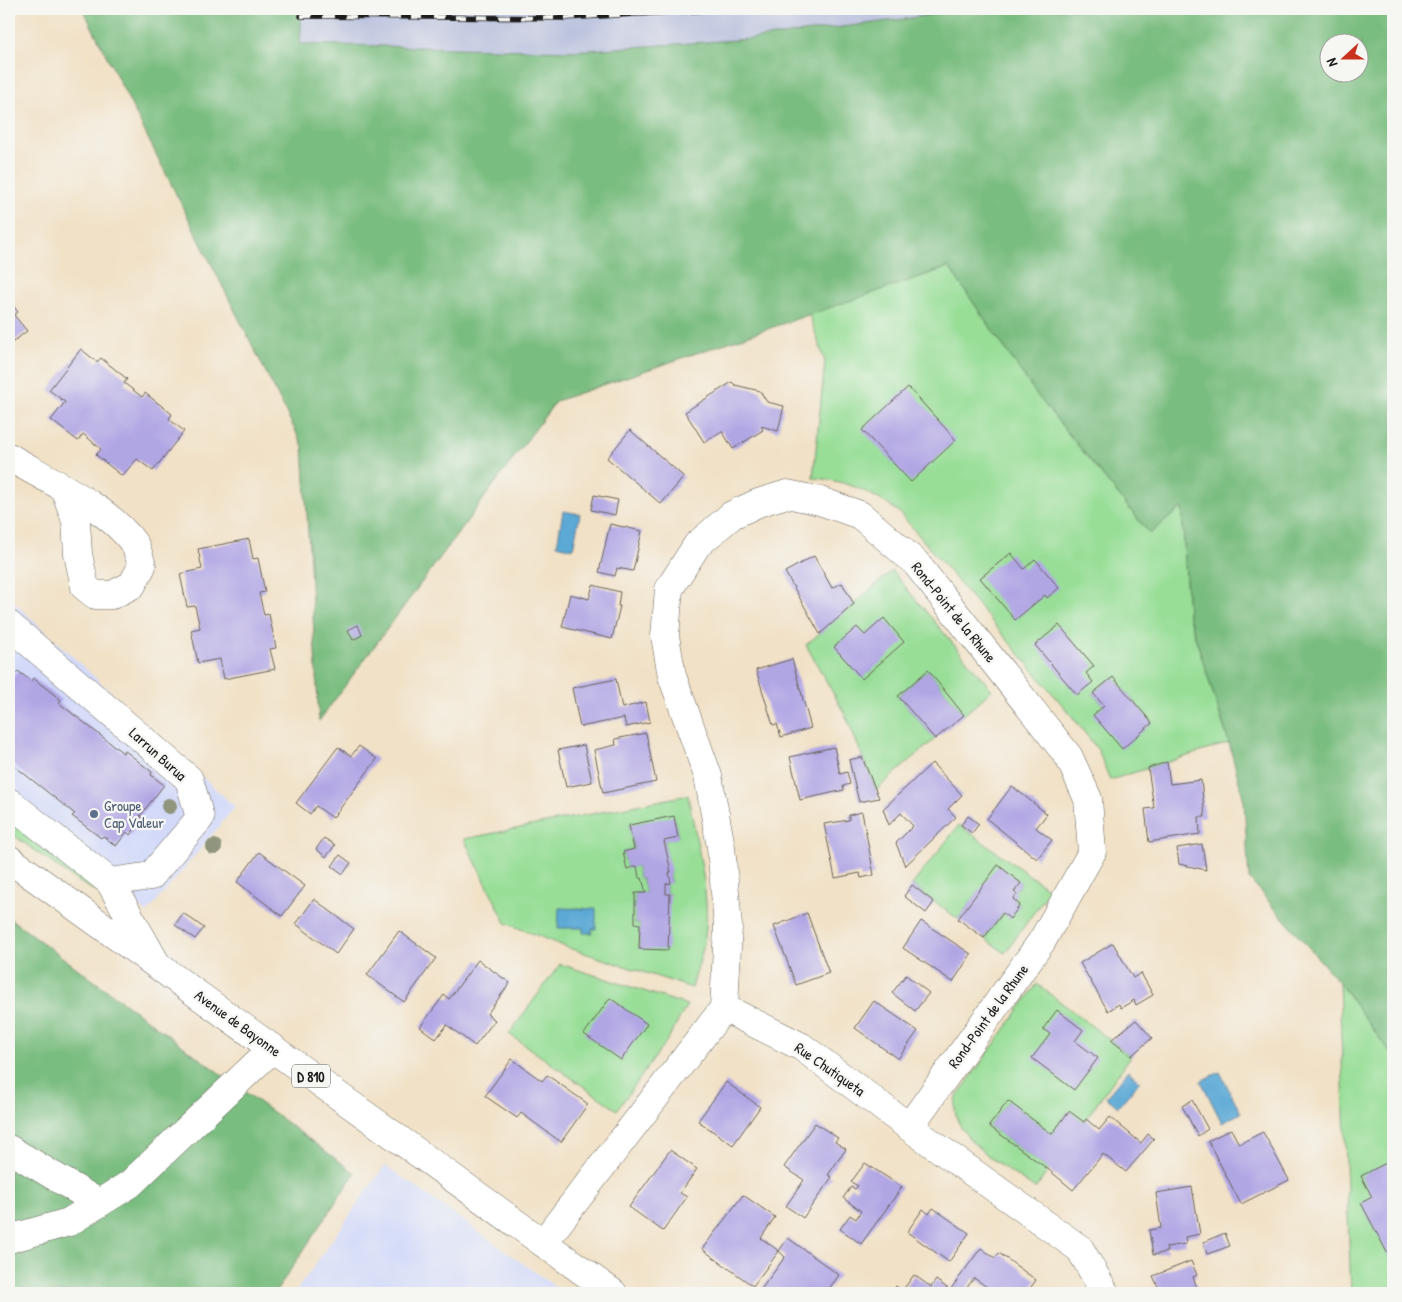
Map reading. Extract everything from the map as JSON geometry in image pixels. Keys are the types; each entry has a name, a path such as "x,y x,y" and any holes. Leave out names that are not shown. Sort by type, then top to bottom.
{"street":[{"path":"9,457 65,490"},
{"name":"Rond-Point de la Rhune","path":"724,1008 728,926 721,847 708,776 672,676 665,636 669,589 697,545 732,515 758,503 787,494 820,501 860,515 915,562 1069,757 1088,799 1092,852 1042,941 909,1126"},
{"name":"Larrun Burua","path":"9,625 189,779 200,818 151,876 110,882"},
{"path":"9,802 110,882 157,965"},
{"name":"Avenue de Bayonne","path":"9,859 613,1293"},
{"path":"543,1243 724,1008"},
{"name":"Rue Chutiqueta","path":"724,1008 802,1047 1080,1249 1105,1293"},
{"path":"9,1239 69,1222 130,1184 273,1048"},
{"path":"9,1149 99,1204"}],"shaded area":[{"path":"302,9 962,9 911,18 751,39 573,51 300,44"},
{"path":"9,598 235,807 147,913 9,812"},
{"path":"385,1165 564,1293 295,1293"}],"green space":[{"path":"83,9 302,9 300,44 573,51 751,39 911,18 962,9 1393,9 1393,1057 1339,982 1249,879 1244,801 1229,743 1188,614 1182,507 1150,534 1037,395 949,267 556,401 319,721 303,446"},
{"path":"949,267 1037,395 1149,533 1182,506 1188,614 1229,743 1110,780 1098,750 1070,714 899,512 859,489 837,481 813,478 825,362 809,314","holes":["1113,677 1152,723 1122,748 1104,706 1093,693"]},
{"path":"892,571 992,690 964,715 928,670 898,696 935,739 876,790 846,716 806,645"},
{"path":"688,795 701,861 706,912 704,943 692,988 566,947 506,923 464,839","holes":["674,817 678,837 664,841 671,882 666,884 666,894 670,894 639,949 640,924 635,923 635,893 646,893 642,878 639,878 637,866 627,868 623,852 634,849 629,825"]},
{"path":"9,820 107,898 74,879 9,832"},
{"path":"959,825 1050,890 1005,953 984,938 1003,913 1010,918 1020,905 1013,899 1014,892 1021,883 998,866 958,919 912,885"},
{"path":"9,918 355,1173 275,1293 9,1293"},
{"path":"560,964 687,1005 668,1039 617,1110 509,1034"},
{"path":"1339,982 1393,1057 1393,1293 1351,1293"},
{"path":"1037,984 1131,1056 1084,1122 1069,1111 1052,1134 1008,1101 989,1126 1049,1170 1035,1189 980,1149 959,1123 955,1109 958,1095"}],"water":[{"path":"563,511 580,514 573,549 557,545"},
{"path":"559,908 596,909 596,929 592,929 592,933 583,933 583,928 558,928"},
{"path":"1128,1071 1140,1081 1118,1107 1106,1097"},
{"path":"1220,1072 1241,1113 1222,1123 1201,1081"}],"building":[{"path":"9,300 18,312 14,315 27,331 9,345"},
{"path":"81,349 97,362 101,358 127,379 124,383 142,397 145,393 172,414 169,419 184,431 153,471 137,459 122,476 96,455 101,449 83,434 78,441 51,420 65,402 49,390"},
{"path":"732,382 735,385 760,391 767,402 784,406 778,431 761,426 763,430 733,449 722,431 704,442 685,412"},
{"path":"908,387 956,440 911,482 862,430"},
{"path":"630,430 684,477 661,504 607,458"},
{"path":"594,495 618,500 615,515 591,510"},
{"path":"610,524 642,531 633,571 617,568 615,576 599,572"},
{"path":"249,539 253,559 258,558 265,592 259,593 264,615 269,614 276,648 270,649 275,669 224,679 220,659 198,663 191,630 200,628 195,606 187,607 180,574 202,569 198,549"},
{"path":"1011,553 1024,569 1035,559 1059,588 1047,598 1045,595 1015,620 980,578"},
{"path":"814,556 832,588 842,583 854,604 820,634 785,572"},
{"path":"593,585 620,592 618,606 620,606 612,639 562,627 570,594 589,599"},
{"path":"884,618 904,642 862,679 834,647 857,627 865,635"},
{"path":"358,625 362,635 353,640 348,630"},
{"path":"1059,625 1094,666 1086,673 1093,682 1077,695 1035,645"},
{"path":"792,659 811,728 781,737 777,724 773,725 756,670"},
{"path":"928,670 964,715 935,739 898,696"},
{"path":"18,671 31,681 33,678 61,700 59,703 123,753 124,750 152,772 151,775 164,785 140,816 143,818 130,835 127,832 116,846 103,836 101,838 72,816 75,814 12,764 9,768 9,682"},
{"path":"1113,677 1152,723 1122,749 1093,715 1104,706 1093,693"},
{"path":"616,679 622,708 646,702 650,722 626,727 624,718 580,727 572,688"},
{"path":"646,733 656,782 603,793 594,750 616,745 615,739"},
{"path":"584,745 592,782 566,787 558,750"},
{"path":"359,746 377,759 333,818 316,806 310,814 296,803 338,747 351,756"},
{"path":"834,747 840,774 847,772 850,784 843,786 844,790 800,800 790,757"},
{"path":"862,757 879,798 859,802 849,760"},
{"path":"1167,762 1170,784 1201,780 1205,817 1199,817 1200,834 1149,842 1145,809 1154,808 1148,768"},
{"path":"932,763 962,795 948,809 956,817 905,866 896,843 913,826 901,813 889,825 883,809"},
{"path":"1012,786 1047,814 1036,828 1052,840 1037,859 987,819"},
{"path":"862,812 874,875 861,878 860,873 835,878 824,824 849,820 849,815"},
{"path":"674,816 678,838 664,841 671,872 669,872 671,883 666,884 666,894 670,894 668,950 639,949 640,924 635,923 635,893 646,893 642,878 639,878 637,866 627,869 623,852 634,849 629,825"},
{"path":"968,816 979,824 972,833 961,825"},
{"path":"324,838 335,845 326,857 316,849"},
{"path":"1202,844 1206,870 1179,864 1177,848"},
{"path":"259,852 305,886 282,916 237,882"},
{"path":"340,855 351,863 343,874 332,866"},
{"path":"998,865 1021,883 1014,892 1017,894 1013,899 1020,905 1010,919 1003,913 984,938 958,919"},
{"path":"912,885 934,902 926,913 904,896"},
{"path":"314,899 354,929 336,954 296,924"},
{"path":"183,913 204,928 195,939 175,925"},
{"path":"807,913 829,973 796,985 774,926"},
{"path":"921,921 971,954 953,982 903,948"},
{"path":"399,931 436,958 404,1002 367,975"},
{"path":"1113,943 1133,978 1141,973 1153,995 1136,1005 1134,1000 1121,1008 1119,1004 1108,1011 1080,963"},
{"path":"478,960 510,983 487,1014 495,1020 475,1046 447,1025 436,1039 420,1027 444,995 449,999"},
{"path":"906,975 929,993 915,1011 892,993"},
{"path":"610,998 647,1024 621,1060 584,1034"},
{"path":"874,1001 918,1031 898,1059 855,1028"},
{"path":"1057,1010 1083,1030 1075,1041 1098,1058 1074,1090 1032,1058 1050,1034 1043,1029"},
{"path":"1136,1020 1152,1038 1131,1056 1111,1040"},
{"path":"512,1059 542,1081 547,1075 588,1104 561,1142 521,1113 517,1118 485,1096"},
{"path":"726,1082 760,1107 733,1145 698,1121"},
{"path":"1192,1100 1208,1129 1198,1136 1182,1106"},
{"path":"1008,1101 1052,1134 1069,1111 1084,1122 1086,1119 1099,1130 1110,1117 1141,1143 1148,1134 1154,1139 1126,1172 1103,1154 1073,1190 989,1126"},
{"path":"815,1123 838,1138 835,1142 846,1149 828,1175 832,1177 803,1218 786,1206 804,1180 784,1167"},
{"path":"1231,1129 1239,1144 1263,1132 1289,1180 1241,1204 1208,1141"},
{"path":"670,1150 697,1169 680,1193 687,1197 663,1231 629,1207"},
{"path":"865,1163 902,1187 861,1244 840,1229 850,1215 856,1219 861,1211 843,1198 851,1187 855,1189 858,1186 851,1182"},
{"path":"1386,1163 1393,1176 1393,1264 1361,1203 1372,1197 1361,1176"},
{"path":"1192,1187 1200,1234 1185,1237 1186,1244 1166,1247 1167,1252 1153,1255 1149,1230 1161,1228 1156,1193"},
{"path":"743,1195 775,1217 761,1238 779,1251 753,1286 702,1249"},
{"path":"933,1208 969,1233 949,1262 907,1232 923,1209 929,1214"},
{"path":"1225,1233 1230,1246 1207,1254 1203,1242"},
{"path":"788,1238 839,1275 826,1293 759,1292 785,1257 779,1251"},
{"path":"981,1248 995,1258 999,1253 1036,1280 1027,1293 989,1293 991,1290 974,1278 963,1293 952,1293 949,1291 948,1293 891,1293 896,1286 902,1291 914,1275 931,1287 936,1280 950,1290"},
{"path":"1191,1261 1197,1275 1193,1277 1199,1293 1161,1293 1153,1276"}],"railway":[{"path":"301,16 564,18 727,9"}],"place":[{"name":"Groupe Cap Valeur","path":"94,814"}]}
